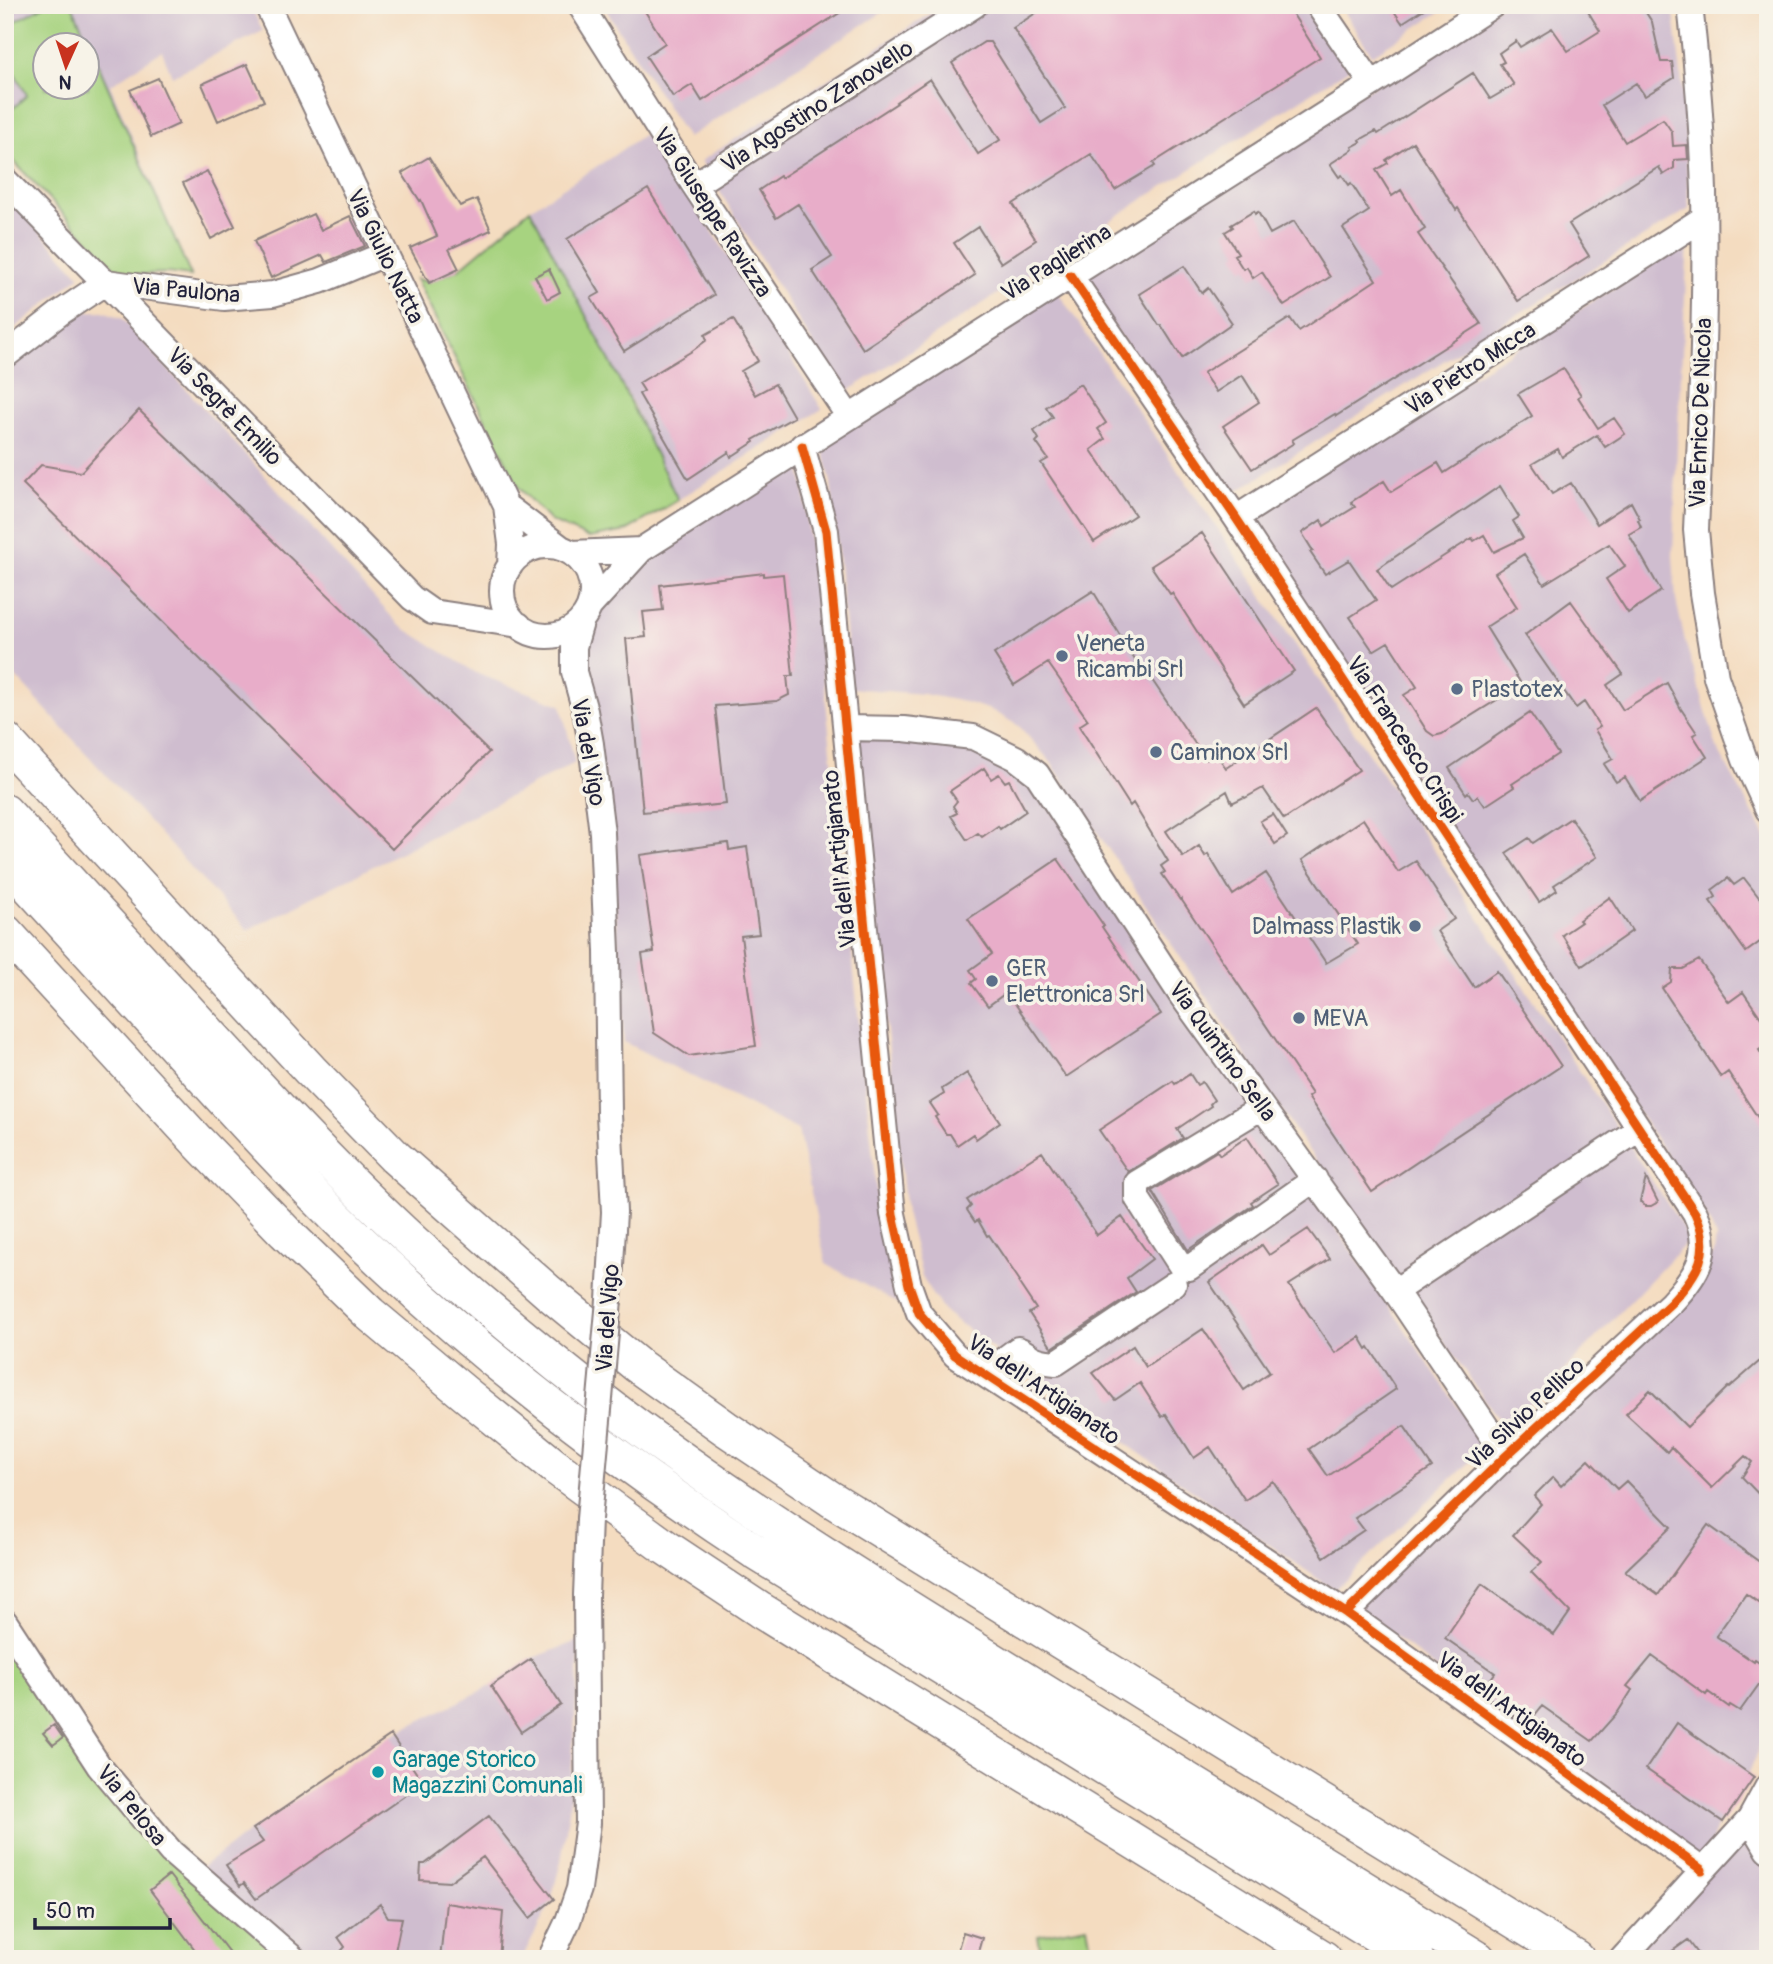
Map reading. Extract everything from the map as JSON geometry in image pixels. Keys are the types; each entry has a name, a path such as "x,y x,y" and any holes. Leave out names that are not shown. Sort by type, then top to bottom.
{"highway":[{"path":"5,740 310,1070 395,1157 548,1292 637,1364 725,1428 831,1499 1577,1959"},
{"path":"5,812 233,1060 345,1176 433,1260 603,1401 678,1457 787,1531 1478,1959"},
{"path":"5,860 341,1223 433,1308 553,1408 647,1479 754,1551 1416,1959"},
{"path":"5,932 197,1142 285,1232 370,1314 554,1466 664,1547 749,1603 1324,1959"}],"street":[{"name":"Via Giulio Natta","path":"267,5 506,506 511,544 510,566"},
{"name":"Via Giuseppe Ravizza","path":"579,5 694,185 849,417"},
{"name":"Via Agostino Zanovello","path":"694,185 975,5"},
{"path":"1318,5 1372,84"},
{"name":"Via Paglierina","path":"586,612 640,550 1493,5"},
{"name":"Via Enrico De Nicola","path":"1690,5 1700,97 1704,218 1696,530 1698,560 1716,677 1745,760 1768,810"},
{"name":"Via Segrè Emilio","path":"5,180 412,598 432,612 522,627"},
{"name":"Via Pietro Micca","path":"1236,518 1704,218"},
{"name":"Via Paulona","path":"5,356 106,282 224,298 273,294 320,281 385,254"},
{"name":"Via Francesco Crispi","path":"1070,275 1236,518 1702,1227"},
{"name":"Via dell'Artigianato","path":"802,446 826,531 893,1213 909,1285 919,1313 955,1355 1346,1614 1702,1870"},
{"name":"Via Giulio Natta","path":"506,506 566,550"},
{"path":"566,550 583,563 590,575 592,590 586,612 570,629 556,635 540,635 513,620 505,607 502,593 504,579 519,555 531,548 545,546 566,550 640,550"},
{"path":"454,616 502,593"},
{"name":"Via del Vigo","path":"550,1959 579,1889 589,1823 586,1595 589,1519 609,1300 614,1212 602,833 585,710 573,672 574,647 586,612"},
{"name":"Via del Vigo","path":"522,627 547,645 573,672"},
{"name":"Via Quintino Sella","path":"846,728 904,729 973,737 1016,758 1037,774 1181,995 1395,1291 1506,1456"},
{"path":"1262,1107 1137,1183 1137,1198 1181,1266 1189,1268 1315,1179"},
{"path":"1395,1291 1639,1129"},
{"name":"Via Silvio Pellico","path":"1346,1614 1506,1456 1689,1284 1703,1252 1702,1227"},
{"path":"984,1374 1018,1349 1035,1359 1056,1363 1174,1284"},
{"name":"Via Pelosa","path":"5,1622 99,1766 172,1853 294,1959"},
{"path":"1622,1959 1749,1819 1768,1786"},
{"path":"1749,1819 1768,1850"}],"shaded area":[{"path":"5,5 250,5 263,31 172,76 162,51 110,85 191,276 168,273 121,275 5,152"},
{"path":"603,5 894,5 687,138"},
{"path":"944,5 1308,5 1349,69 844,394 701,161"},
{"path":"1340,5 1451,5 1372,55"},
{"path":"1501,5 1673,5 1684,101 1689,209 1228,497 1078,273"},
{"path":"650,130 822,409 678,500 662,471 634,406 530,209"},
{"path":"5,193 80,276 5,336"},
{"path":"1688,242 1673,556 1676,600 1685,641 1717,748 1768,841 1768,1725 1749,1773 1754,1777 1723,1822 1719,1820 1702,1872 1745,1832 1768,1880 1768,1959 1627,1959 1701,1875 1356,1606 1714,1254 1716,1236 1705,1213 1244,519"},
{"path":"1055,288 1437,855 1689,1240 1554,1381 1505,1428 1303,1142 1050,761 1019,726 991,710 923,694 851,688 831,482 821,441"},
{"path":"103,311 122,318 399,625 478,674 561,705 575,763 248,930 5,665 5,373 77,312"},
{"path":"797,456 804,487 879,1218 896,1285 909,1309 826,1264 798,1130 624,1042 608,796 583,676 596,607 648,550"},
{"path":"854,716 919,721 1029,777 1485,1447 1334,1590 1027,1374 946,1313 931,1293 922,1276 906,1213"},
{"path":"580,1640 569,1811 552,1896 555,1900 550,1904 522,1959 285,1959 187,1878 253,1829 391,1735 491,1686 531,1659"}],"green space":[{"path":"45,5 72,5 84,32 32,32 32,102 102,102 102,73 191,276 168,273 121,275 5,152 5,116 27,95 5,56 5,27"},
{"path":"530,209 612,365 678,500 626,531 589,538 550,521 519,488 416,279 429,282 459,269"},
{"path":"5,1636 77,1740 285,1959 5,1959"},
{"path":"1087,1926 1093,1959 1042,1959 1038,1935"}],"building":[{"path":"641,5 852,5 702,101 692,85 673,97 646,56 665,43"},
{"path":"1048,5 1287,5 1320,57 1115,190 1091,154 1013,204 1036,240 1001,263 978,227 954,243 975,275 863,349 812,270 832,257 798,204 776,218 759,190 897,103 930,79 978,154 1000,140 952,63 984,42 990,42 1041,123 1065,108 1013,28"},
{"path":"1390,5 1430,5 1402,23"},
{"path":"1584,5 1641,5 1652,22 1661,62 1672,62 1674,78 1645,96 1636,83 1602,105 1625,142 1663,119 1672,132 1673,146 1687,145 1688,159 1674,160 1674,168 1663,175 1659,167 1569,224 1589,256 1518,301 1413,142 1386,160 1388,163 1376,170 1392,196 1401,190 1425,229 1418,234 1481,324 1336,416 1335,414 1292,440 1294,443 1252,469 1223,426 1259,402 1242,375 1216,392 1203,373 1290,318 1299,331 1376,280 1343,228 1369,211 1351,183 1349,185 1342,175 1339,177 1330,164 1353,149 1360,140 1376,131 1378,134 1473,73 1490,99 1514,85 1500,64 1504,62 1499,53 1516,41 1520,47 1552,28 1568,51 1600,31"},
{"path":"247,64 264,101 218,121 202,84"},
{"path":"158,78 179,124 151,137 130,90"},
{"path":"429,157 460,206 477,199 491,230 449,249 459,269 429,283 410,248 437,236 421,200 402,173"},
{"path":"207,171 235,226 211,239 183,183"},
{"path":"648,189 714,295 624,351 591,298 600,293 567,239"},
{"path":"1254,211 1255,214 1258,212 1270,234 1294,221 1330,277 1284,306 1262,272 1253,278 1247,267 1243,269 1234,255 1238,253 1225,232 1233,227 1231,225"},
{"path":"313,214 321,230 350,216 365,246 326,262 322,255 271,278 254,241"},
{"path":"1184,266 1202,293 1208,288 1232,323 1182,358 1139,294"},
{"path":"549,269 560,292 547,299 535,276"},
{"path":"733,319 758,361 741,371 755,395 775,384 794,417 753,440 754,442 731,457 729,452 688,479 639,394 644,391 639,383 692,351 707,340 705,335"},
{"path":"1563,368 1598,428 1614,418 1625,434 1605,447 1597,435 1562,457 1558,449 1532,464 1552,494 1571,483 1597,524 1631,502 1641,527 1629,534 1661,591 1628,613 1606,579 1625,566 1609,544 1544,584 1524,554 1495,573 1517,607 1486,627 1520,682 1509,689 1511,691 1442,734 1434,736 1427,731 1404,695 1417,687 1388,642 1373,651 1350,617 1376,600 1349,560 1325,574 1310,552 1313,551 1302,533 1321,520 1324,526 1355,507 1351,502 1384,481 1391,492 1438,463 1444,473 1532,416 1518,394","holes":["1500,486 1519,517 1513,521 1523,538 1494,552 1484,535 1474,541 1472,538 1391,590 1377,569"]},
{"path":"1080,384 1106,423 1098,429 1105,439 1091,450 1135,515 1094,542 1041,463 1048,459 1036,442 1039,439 1034,431 1053,417 1046,407"},
{"path":"139,410 489,752 392,849 23,484 41,465 81,472"},
{"path":"1202,533 1294,671 1244,704 1172,593 1170,594 1151,566"},
{"path":"764,573 764,576 783,574 793,676 787,676 789,695 777,701 715,706 726,804 643,812 626,639 646,637 643,612 663,610 660,585"},
{"path":"1093,591 1143,673 1150,677 1206,760 1216,754 1226,768 1316,708 1359,770 1284,819 1263,788 1232,803 1227,791 1166,831 1183,857 1199,846 1205,856 1208,854 1233,895 1266,873 1326,963 1358,944 1302,860 1363,819 1398,872 1416,861 1430,882 1454,919 1437,931 1474,987 1497,971 1561,1066 1372,1192 1308,1097 1312,1094 1162,874 1165,872 1161,866 1168,861 1133,803 1130,806 1079,726 1088,720 1048,663 1014,685 994,654"},
{"path":"1571,601 1623,674 1607,685 1623,710 1667,683 1697,733 1693,735 1707,757 1640,801 1625,777 1616,782 1604,764 1613,759 1595,730 1600,727 1584,702 1576,708 1525,635"},
{"path":"1530,713 1558,754 1512,784 1514,787 1485,806 1478,796 1473,799 1468,792 1466,794 1449,768"},
{"path":"984,768 991,779 999,774 1005,782 1009,780 1026,811 1000,829 998,826 982,837 978,833 967,840 951,816 957,813 953,806 957,801 950,791"},
{"path":"1273,814 1287,836 1275,844 1260,821"},
{"path":"1571,818 1597,857 1554,885 1557,890 1539,902 1506,853 1529,838 1533,843"},
{"path":"728,843 729,850 747,847 759,934 741,936 756,1046 689,1056 654,1033 642,954 654,952 640,855"},
{"path":"1058,859 1161,1014 1066,1077 1007,992 988,1006 971,983 976,979 970,970 992,954 968,919"},
{"path":"1728,878 1734,885 1744,878 1768,909 1768,936 1746,952 1710,901 1716,897 1712,890"},
{"path":"1610,897 1632,931 1582,966 1562,935"},
{"path":"1699,960 1729,1002 1743,992 1768,1028 1768,1044 1759,1050 1768,1065 1768,1133 1728,1072 1721,1077 1662,988 1671,982 1672,969 1683,969"},
{"path":"967,1073 1000,1122 976,1139 973,1134 957,1145 935,1117 938,1115 930,1103 944,1094 942,1089"},
{"path":"1190,1074 1197,1085 1202,1082 1214,1100 1211,1106 1177,1129 1183,1138 1128,1172 1099,1130 1173,1081 1175,1084"},
{"path":"1247,1137 1278,1184 1251,1202 1253,1205 1188,1250 1152,1191 1217,1151 1220,1155"},
{"path":"1042,1152 1097,1235 1122,1217 1152,1259 1127,1278 1136,1292 1052,1348 1029,1313 1036,1309 1018,1282 1020,1281 978,1220 975,1222 967,1210 971,1206 967,1200"},
{"path":"1646,1178 1658,1202 1651,1206 1645,1206 1640,1201"},
{"path":"1308,1229 1330,1259 1289,1285 1335,1353 1360,1337 1396,1389 1309,1449 1328,1476 1404,1426 1432,1467 1355,1518 1364,1530 1324,1557 1273,1481 1245,1500 1210,1447 1194,1458 1166,1414 1162,1417 1140,1383 1115,1400 1093,1373 1133,1346 1146,1367 1203,1329 1244,1390 1270,1372 1209,1282 1262,1245 1269,1255"},
{"path":"1768,1354 1768,1504 1742,1477 1752,1462 1745,1456 1712,1488 1671,1447 1667,1452 1626,1414 1650,1390 1687,1427 1728,1387"},
{"path":"1589,1460 1617,1489 1626,1481 1671,1527 1625,1571 1658,1595 1708,1525 1768,1568 1768,1609 1746,1594 1716,1636 1768,1669 1768,1690 1760,1683 1740,1711 1730,1705 1729,1707 1708,1692 1706,1695 1652,1656 1627,1686 1632,1690 1618,1712 1592,1741 1542,1706 1527,1725 1481,1692 1495,1673 1445,1638 1482,1584 1554,1635 1570,1612 1531,1572 1542,1562 1513,1535 1541,1504 1534,1496 1553,1477 1561,1486"},
{"path":"531,1659 561,1705 521,1732 491,1686"},
{"path":"1677,1723 1754,1777 1723,1822 1646,1769"},
{"path":"54,1725 63,1738 53,1745 43,1733"},
{"path":"391,1735 423,1783 256,1899 244,1883 240,1886 226,1865 263,1842 253,1829"},
{"path":"489,1816 554,1899 530,1918 483,1857 449,1882 420,1880 421,1864 425,1864"},
{"path":"169,1875 234,1959 202,1959 150,1890"},
{"path":"446,1903 503,1912 499,1959 440,1959"},
{"path":"380,1904 388,1917 402,1918 394,1956 382,1953 381,1959 334,1959 345,1947 338,1937"},
{"path":"963,1932 982,1938 976,1959 955,1959"},
{"path":"1688,1940 1702,1959 1661,1959"}],"cycle path":[{"path":"1070,275 1236,518 1695,1213 1703,1239 1700,1261 1695,1272 1671,1303 1506,1456 1346,1613"},
{"path":"802,446 826,531 893,1214 909,1285 919,1313 955,1355 1346,1613 1702,1870"}],"place":[{"name":"Veneta Ricambi Srl","path":"1062,656"},
{"name":"Plastotex","path":"1457,689"},
{"name":"Caminox Srl","path":"1156,752"},
{"name":"Dalmass Plastik","path":"1415,926"},
{"name":"GER Elettronica Srl","path":"992,981"},
{"name":"MEVA","path":"1299,1018"},
{"name":"Garage Storico Magazzini Comunali","path":"378,1772"}]}
